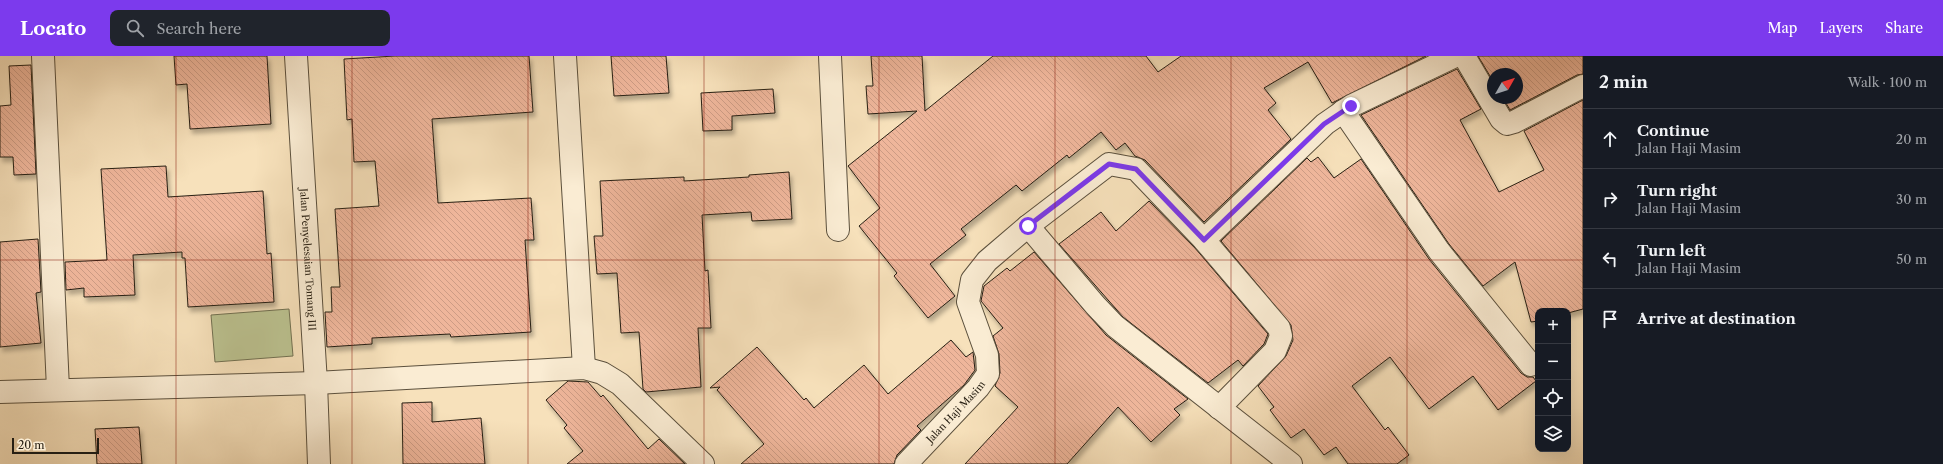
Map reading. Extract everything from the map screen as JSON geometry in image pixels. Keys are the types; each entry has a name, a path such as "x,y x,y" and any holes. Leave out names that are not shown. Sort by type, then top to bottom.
{"street":[{"path":"43,56 58,389"},
{"name":"Jalan Penyelesaian Tomang III","path":"296,56 316,383 319,464"},
{"path":"565,56 584,368"},
{"path":"830,56 838,230"},
{"path":"1204,240 1324,124 1343,111 1455,56"},
{"path":"1464,56 1501,119 1507,124 1514,122 1583,86"},
{"path":"1343,111 1440,250 1531,365"},
{"name":"Jalan Haji Masim","path":"906,464 978,388 988,374 987,355 968,302 972,280 987,261 1028,226 1109,164 1136,169 1204,240 1279,328 1281,336 1275,352 1219,408"},
{"path":"1028,226 1095,306 1115,326 1291,464"},
{"path":"0,392 58,389 316,383 584,368 602,374 620,384 703,464"}],"green space":[{"path":"289,309 293,356 215,362 211,315"}],"building":[{"path":"174,56 267,56 271,124 190,129 187,84 176,85"},
{"path":"395,56 529,56 533,112 432,119 438,203 531,198 534,240 525,240 531,332 451,337 450,334 372,338 372,344 327,347 325,312 332,312 331,287 340,287 335,209 379,206 375,161 354,162 352,119 347,120 344,59"},
{"path":"611,56 666,56 669,93 614,96"},
{"path":"871,56 922,56 925,111 993,56 1146,56 1158,72 1181,56 1426,56 1332,103 1308,62 1264,88 1276,103 1268,110 1291,139 1204,222 1145,160 1135,156 1125,143 1116,150 1101,132 1069,158 1067,155 1022,191 1016,185 961,229 966,235 930,264 955,296 928,318 894,276 897,273 859,226 880,208 848,166 917,111 868,114 866,86 873,86"},
{"path":"1478,56 1583,56 1583,74 1577,75 1523,103 1523,68 1487,68 1487,71"},
{"path":"31,65 36,174 14,175 13,157 0,157 0,106 11,105 9,66"},
{"path":"1457,69 1481,109 1460,120 1499,192 1544,170 1524,131 1583,100 1583,309 1571,312 1571,308 1535,308 1535,321 1531,322 1515,262 1483,286 1449,244 1361,115"},
{"path":"773,89 775,113 732,116 732,130 703,131 701,93"},
{"path":"1506,104 1521,104 1510,110"},
{"path":"1318,157 1334,178 1361,159 1429,259 1521,373 1527,377 1533,377 1535,380 1535,382 1498,410 1473,376 1429,409 1390,357 1352,386 1385,430 1388,427 1409,455 1397,464 1348,464 1336,447 1324,455 1304,429 1291,438 1270,410 1274,407 1258,386 1286,356 1293,340 1291,325 1221,241 1307,158 1311,162"},
{"path":"166,166 168,197 263,191 267,254 271,253 274,302 188,307 185,258 182,258 182,252 133,255 135,295 84,297 84,288 66,290 65,262 107,260 101,169"},
{"path":"789,172 792,219 752,221 751,212 702,215 705,271 708,270 711,328 698,328 701,387 646,392 643,389 639,332 621,333 617,273 597,274 594,236 603,236 600,181 684,177 684,181 749,177 749,175"},
{"path":"1149,201 1195,248 1268,334 1264,344 1243,366 1238,360 1208,383 1123,317 1059,244 1101,212 1116,231"},
{"path":"38,239 41,292 36,293 41,343 0,347 0,242"},
{"path":"1034,252 1106,335 1188,399 1174,409 1180,415 1151,442 1118,407 1067,464 965,464 1018,407 995,386 1000,373 999,354 993,336 1003,328 981,301 984,286 1007,268 1010,271"},
{"path":"951,340 966,357 973,352 975,370 964,385 917,426 921,430 897,455 894,464 741,464 764,444 717,390 720,387 710,388 757,347 804,400 806,398 814,408 864,365 888,394"},
{"path":"568,381 588,382 601,397 603,395 648,449 659,439 685,464 567,464 583,451 564,428 567,425 546,400"},
{"path":"432,402 432,422 481,418 485,464 403,464 402,403"},
{"path":"139,427 142,464 97,464 95,429"}],"route":[{"path":"1028,226 1109,164 1136,169 1204,240 1324,124 1351,106"}]}
